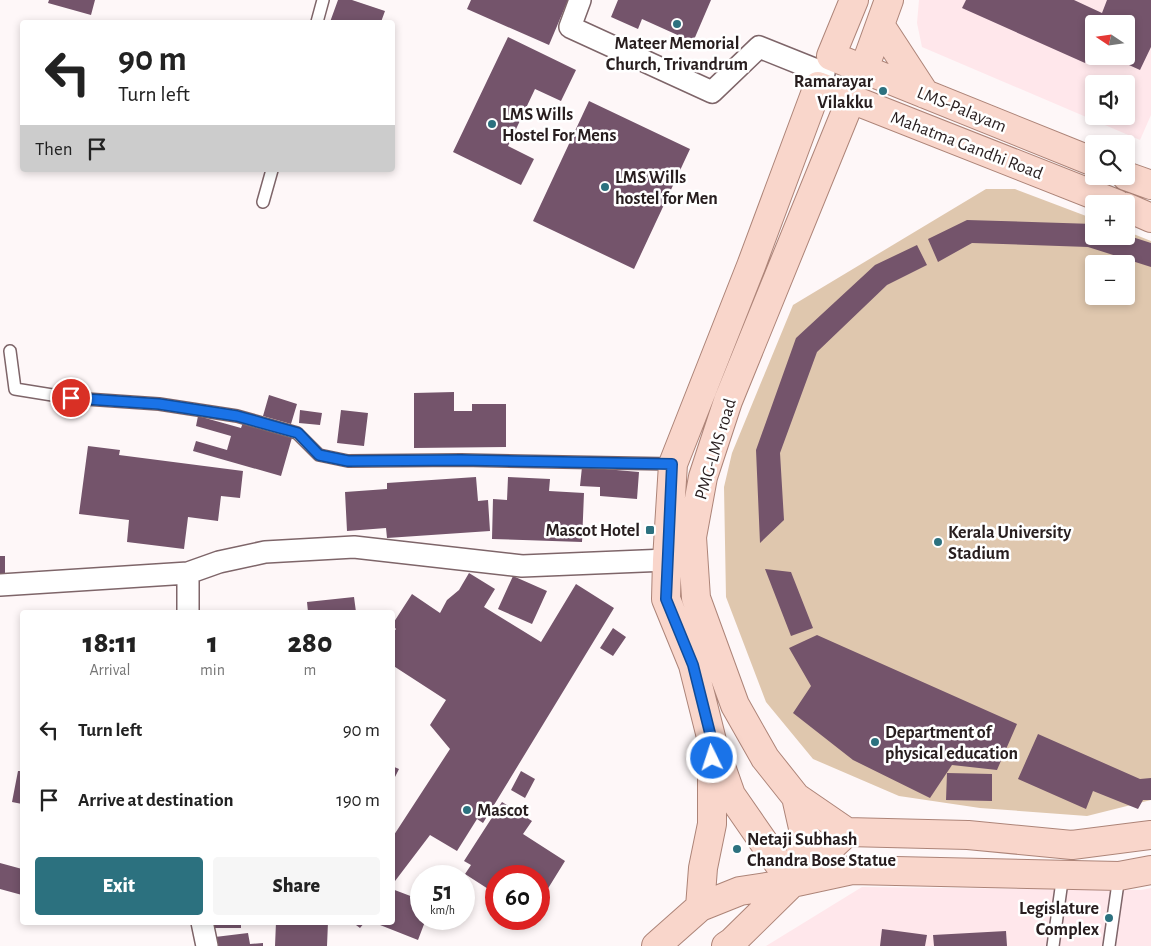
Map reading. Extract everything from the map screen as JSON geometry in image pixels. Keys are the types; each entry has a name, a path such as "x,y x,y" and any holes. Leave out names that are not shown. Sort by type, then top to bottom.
{"main road":[{"name":"PMG-LMS road","path":"712,741 693,665 666,599 672,464 751,266 824,71 854,0"},
{"path":"864,69 889,0"},
{"path":"880,26 925,94"},
{"name":"LMS-Palayam","path":"824,71 864,69 1085,158"},
{"name":"Mahatma Gandhi Road","path":"824,71 852,100 1094,195"},
{"name":"PMG-LMS road","path":"792,882 805,837 796,797 765,758 735,705 696,598 692,537 703,477 728,401 852,100"},
{"path":"1135,180 1151,186"},
{"path":"1135,212 1151,218"},
{"path":"712,741 731,795 792,882"},
{"path":"700,907 703,868 712,824 712,741"},
{"path":"796,797 847,832 968,835 1072,845 1151,835"},
{"path":"726,946 847,832"},
{"path":"656,946 700,907 740,891 852,870 1119,876 1151,870"}],"street":[{"path":"580,0 570,27 712,92 759,47 824,71"},
{"path":"0,585 188,573 219,562 265,552 354,547 522,566 667,560"},
{"path":"188,573 188,610"},
{"path":"202,925 206,946"}],"lane":[{"path":"318,20 324,0"},
{"path":"263,202 271,172"},
{"path":"10,351 15,389 71,398 159,404 237,416 298,433 319,455 348,461 461,460 672,464"},
{"path":"1053,946 1063,874"},
{"path":"1109,946 1119,876"}],"shaded area":[{"path":"919,0 1151,0 1151,115 1140,140 1135,138 1135,135 1128,135 1105,125 1135,125 1135,75 1085,75 1085,117 922,47 917,23"},
{"name":"Kerala University Stadium","path":"986,189 1015,189 1085,216 1085,245 1135,245 1135,235 1151,241 1151,800 1087,816 980,808 899,796 813,759 766,702 726,597 724,487 732,453 793,305"},
{"path":"862,887 1141,890 1151,888 1151,946 766,946"}],"building":[{"path":"49,0 95,0 91,15 48,3"},
{"path":"338,0 352,0 385,11 382,20 331,20"},
{"path":"471,0 568,0 549,45 467,9"},
{"name":"Mateer Memorial Church, Trivandrum","path":"618,0 711,0 693,42 642,19 638,29 611,17"},
{"path":"966,0 1074,0 1102,13 1107,0 1151,0 1151,47 1140,70 1129,65 1135,65 1135,15 1085,15 1085,63 962,8"},
{"name":"LMS Wills Hostel For Mens","path":"508,37 576,70 561,101 535,89 508,146 534,159 521,185 453,152"},
{"path":"589,101 690,149 634,269 533,221"},
{"path":"967,220 1085,224 1085,245 1135,245 1135,238 1151,243 1151,267 1135,262 1135,255 1113,255 1088,247 972,243 938,262 928,239"},
{"path":"917,245 927,265 887,285 817,352 780,453 784,520 760,543 756,450 796,338 875,265"},
{"path":"454,392 454,411 472,411 472,404 506,404 506,447 414,448 414,393"},
{"path":"269,395 297,404 291,424 263,416"},
{"path":"300,410 322,413 320,425 299,423"},
{"path":"341,410 368,413 364,446 337,443"},
{"path":"198,416 241,428 244,420 293,434 281,476 193,451 196,441 227,450 231,436 196,426"},
{"path":"88,446 120,450 119,455 243,471 240,498 221,496 218,521 188,517 184,549 127,542 129,520 79,514"},
{"path":"582,467 639,472 637,499 600,496 600,487 580,486"},
{"path":"476,477 478,501 488,500 490,531 387,538 386,528 347,531 345,492 387,489 387,483"},
{"path":"508,477 550,479 549,491 584,493 582,542 492,539 493,499 507,500"},
{"path":"0,556 5,556 5,574 0,575"},
{"path":"765,569 791,572 813,628 791,636"},
{"path":"469,573 495,589 484,607 541,642 576,584 614,608 483,823 477,819 457,851 430,835 395,881 395,833 450,749 430,725 446,700 395,667 395,620 412,594 440,613 447,600 459,590"},
{"path":"513,576 547,591 532,624 498,609"},
{"path":"354,597 356,610 308,610 307,602"},
{"path":"613,628 626,637 613,656 600,648"},
{"path":"817,635 1017,724 997,770 952,765 930,798 853,760 793,713 811,686 789,648"},
{"path":"1038,734 1140,779 1151,778 1151,800 1143,800 1138,809 1093,791 1086,809 1018,779"},
{"path":"395,767 399,769 395,777"},
{"path":"18,771 20,771 20,804 12,802"},
{"path":"521,771 535,779 525,798 511,790"},
{"path":"947,773 992,774 992,801 946,800"},
{"path":"502,802 532,821 523,834 565,861 550,885 550,865 485,865 485,887 475,880 475,865 464,861"},
{"path":"0,863 20,868 20,894 0,889"},
{"path":"395,890 410,896 410,930 422,930 418,940 380,925 395,925"},
{"path":"213,925 241,925 241,928 213,928"},
{"path":"276,925 328,925 327,946 275,946"},
{"path":"882,929 927,935 925,946 880,946"},
{"path":"1006,931 1007,946 934,946 933,935"},
{"path":"248,933 250,944 263,943 263,946 216,946 215,937"}],"place":[{"name":"Mateer Memorial Church, Trivandrum","path":"677,24"},
{"name":"Ramarayar Vilakku","path":"883,91"},
{"name":"LMS Wills Hostel For Mens","path":"492,124"},
{"name":"LMS Wills hostel for Men","path":"605,187"},
{"name":"Mascot Hotel","path":"650,530"},
{"name":"Kerala University Stadium","path":"938,542"},
{"name":"Department of physical education","path":"875,742"},
{"name":"Mascot","path":"467,810"},
{"name":"Netaji Subhash Chandra Bose Statue","path":"737,849"},
{"name":"Legislature Complex","path":"1109,918"}],"route":[{"path":"71,398 159,404 237,416 298,433 319,455 348,461 461,460 672,464 666,599 693,665 712,741 712,758"}]}
